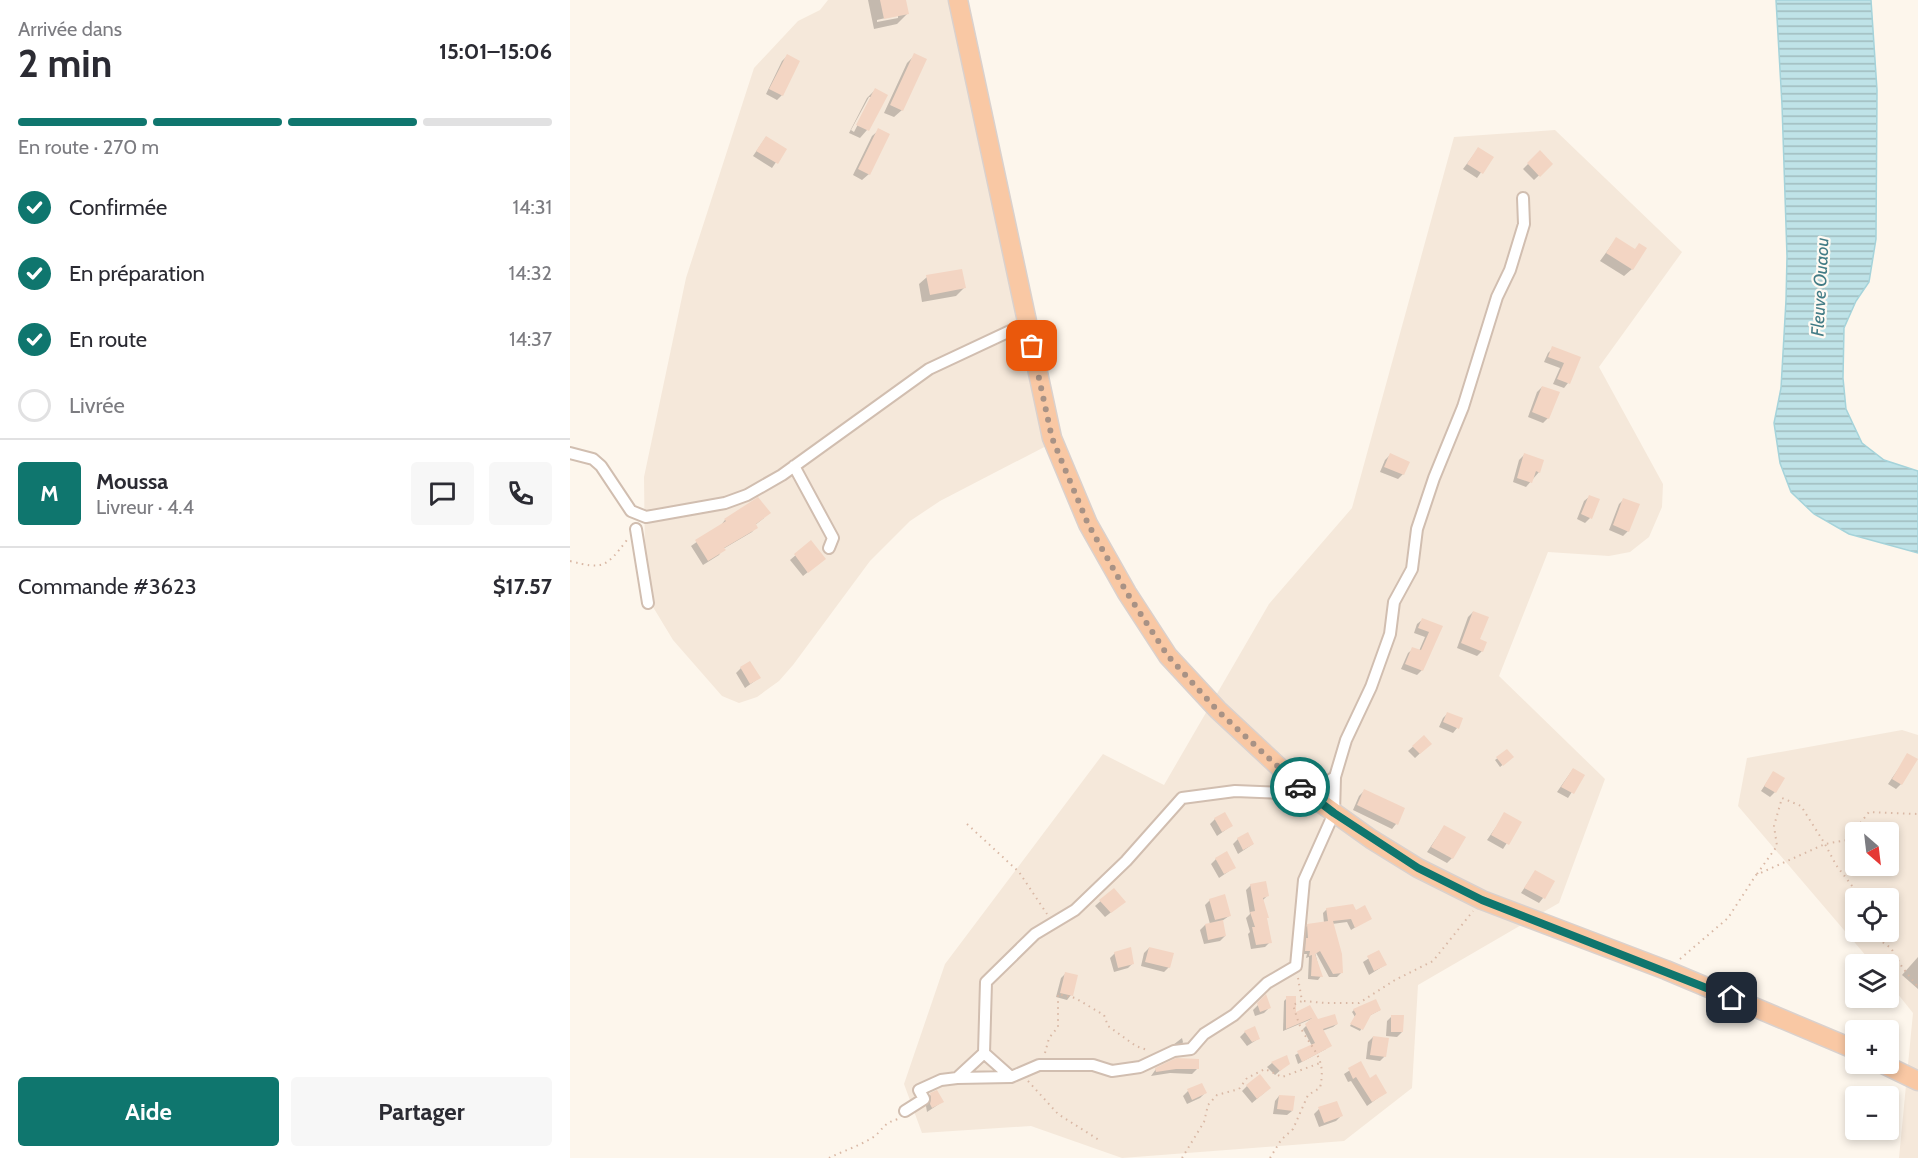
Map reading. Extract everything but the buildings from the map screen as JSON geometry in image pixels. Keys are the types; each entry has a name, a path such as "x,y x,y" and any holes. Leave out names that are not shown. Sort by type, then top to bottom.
{"highway":[{"path":"957,0 1052,438 1088,524 1127,593 1168,656 1218,711 1308,794 1418,868 1482,900 1666,970 1845,1045"},
{"path":"1899,1072 1918,1081"}],"street":[{"path":"905,1111 924,1099 919,1090 941,1080 1016,1076 1039,1065 1093,1065 1112,1071 1140,1067 1174,1051 1191,1049 1204,1034 1234,1016 1267,983 1296,966 1304,880 1334,813 1335,777 1346,740 1371,687 1390,634 1394,602 1412,569 1417,529 1462,407 1497,297 1510,270 1524,224 1522,198"},
{"path":"570,453 593,459 601,466 631,511 646,517 725,503 747,495 794,466 929,369 1027,323"},
{"path":"794,466 832,538 829,548"},
{"path":"636,529 648,603"},
{"path":"957,1078 984,1053 986,982 1035,934 1075,910 1126,861 1182,798 1235,791 1308,794 1335,777"},
{"path":"984,1053 1016,1076"}],"path":[{"path":"570,561 593,567 611,560 636,529"},
{"path":"1666,970 1728,918 1776,846 1774,826 1782,798 1801,806 1836,865 1854,888"},
{"path":"1756,875 1825,844 1847,840 1869,812 1918,814"},
{"path":"967,824 1019,872 1054,923"},
{"path":"1270,1158 1281,1140 1293,1129 1308,1095 1320,1088 1323,1074 1320,1058 1302,1030 1293,1005 1302,1001 1325,1004 1359,1003 1395,980 1433,961 1482,900"},
{"path":"1882,942 1891,948 1918,987"},
{"path":"1296,966 1302,1001"},
{"path":"1039,1065 1048,1048 1049,1038 1058,1027 1058,994 1075,998 1104,1015 1108,1026 1119,1034 1136,1046 1161,1056"},
{"path":"1182,1158 1204,1122 1208,1105 1217,1095 1239,1089 1247,1078 1265,1069 1282,1077 1321,1063"},
{"path":"1016,1076 1058,1114 1099,1140"},
{"path":"829,1158 874,1137 882,1125 902,1117 905,1111"}],"shaded area":[{"path":"828,0 959,0 1052,443 940,501 910,521 870,561 779,681 757,697 739,703 722,696 673,640 650,602 645,561 644,477 686,278 754,68 798,21 820,10"},
{"path":"1555,130 1682,252 1599,367 1663,484 1662,507 1649,537 1630,552 1609,556 1548,552 1499,676 1605,779 1559,903 1418,985 1412,1088 1344,1141 1122,1158 1031,1126 922,1133 904,1084 945,964 1103,754 1164,785 1269,604 1352,508 1454,137"},
{"path":"1902,730 1918,735 1918,1158 1899,1158 1913,1013 1899,996 1899,954 1864,954 1854,942 1899,942 1899,888 1845,888 1845,931 1738,806 1747,758"}],"water":[{"name":"Fleuve Ouaou","path":"1776,0 1871,0 1877,90 1876,239 1869,282 1856,301 1844,328 1843,378 1846,409 1862,443 1884,460 1918,471 1918,553 1849,534 1814,514 1791,492 1780,463 1774,423 1781,388 1787,256"}],"way so far":[{"path":"1032,346 1052,438 1088,524 1127,593 1168,656 1218,711 1300,787"}],"route":[{"path":"1300,787 1371,839 1418,868 1482,900 1666,970 1732,998"}]}
